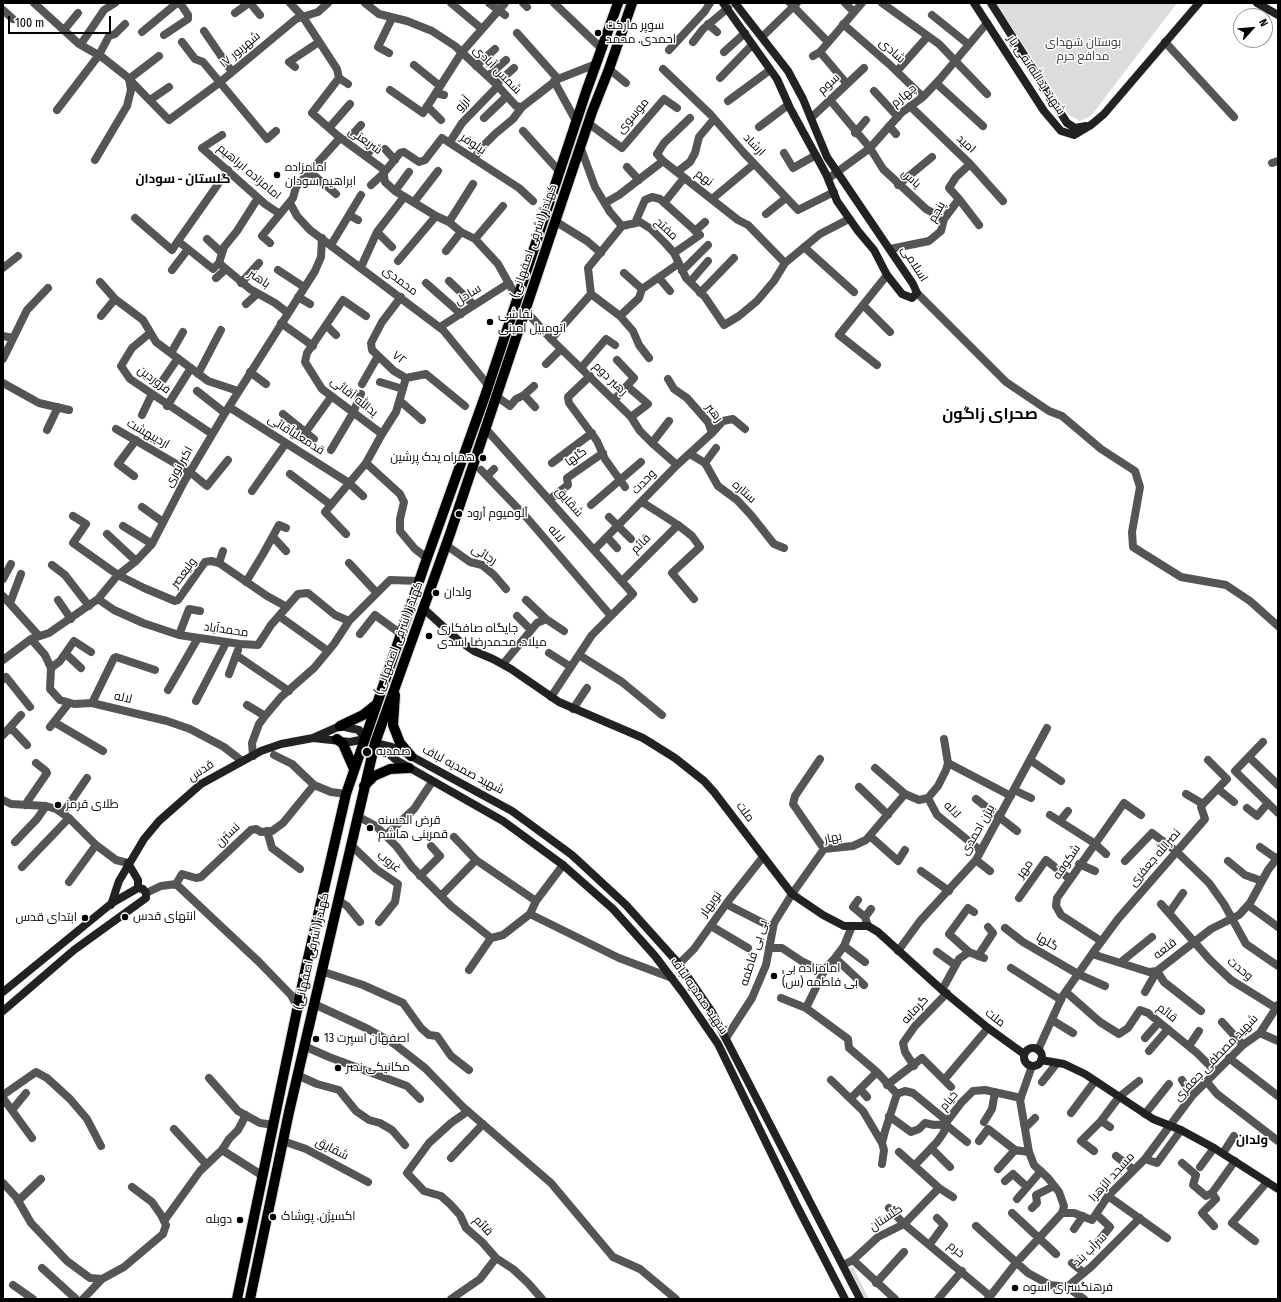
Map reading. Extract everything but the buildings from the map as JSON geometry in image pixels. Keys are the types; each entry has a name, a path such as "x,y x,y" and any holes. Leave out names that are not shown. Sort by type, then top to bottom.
{"main road":[{"name":"کهندژ (اشرفی اصفهانی)","path":"237,1299 298,1008 346,794 354,770 370,741 396,684 424,609 580,146 632,3"},
{"name":"کهندژ (اشرفی اصفهانی)","path":"250,1299 297,1075 364,786 377,704 426,558 488,385 616,4"},
{"path":"610,22 605,55 609,57 616,50"},
{"path":"592,112 592,94 601,66 600,62 597,63"},
{"path":"396,684 394,725 400,742 411,756"},
{"path":"340,726 364,715 377,704"},
{"path":"337,739 343,744 354,770"},
{"path":"364,786 374,776 390,769 409,768"},
{"path":"256,1209 267,1213"}],"street":[{"path":"34,3 81,44 99,55 129,79 150,100 168,87"},
{"path":"142,32 178,3 188,15 188,19 164,35"},
{"path":"235,13 249,3 260,15"},
{"path":"290,3 303,17 336,69 339,78 348,84"},
{"name":"۱۷ شهریور","path":"150,100 169,120 219,83 296,19 318,12 328,3"},
{"path":"451,3 482,29"},
{"path":"489,3 502,13"},
{"name":"شمس آبادی","path":"425,110 440,91 462,52 482,29 502,13 505,3"},
{"path":"554,3 602,49"},
{"path":"669,50 705,11 710,3"},
{"name":"اسلامی","path":"725,6 777,79 788,105 828,178 837,201 849,219 874,250 887,275 902,294 912,298 918,293 827,157 811,118 788,72 735,3"},
{"path":"845,3 854,12"},
{"path":"847,84 816,54 862,3"},
{"path":"882,3 928,36 987,94"},
{"name":"شهید یدالله تقی یار","path":"974,3 1044,111 1061,131 1074,135 1091,125 1104,114 1199,3"},
{"name":"شهید یدالله تقی یار","path":"991,3 1067,123 1076,128 1091,125"},
{"path":"1257,3 1278,15"},
{"path":"81,44 104,10 110,4"},
{"name":"شمس آبادی","path":"369,4 379,14 407,21 432,31 462,52 488,76 516,106 522,107 556,80 597,63"},
{"path":"762,37 793,4 828,42"},
{"path":"693,42 725,6"},
{"path":"3,10 13,19"},
{"path":"64,30 78,14"},
{"path":"932,14 968,44"},
{"path":"390,53 378,47 392,18"},
{"name":"چهارم","path":"828,178 855,161 870,148 898,117 923,97 986,23"},
{"path":"57,110 99,55 109,36 115,34 125,24"},
{"path":"708,24 716,32"},
{"name":"شادی","path":"843,24 897,71 923,97"},
{"path":"204,31 232,72"},
{"path":"517,33 556,80 576,121"},
{"path":"724,52 745,33"},
{"path":"897,71 928,36"},
{"path":"182,42 195,59 202,62 266,139 276,131"},
{"path":"295,67 290,62 319,42"},
{"path":"1165,42 1234,117"},
{"path":"720,78 752,45"},
{"path":"476,66 495,49"},
{"path":"129,79 159,56"},
{"path":"488,76 506,60"},
{"path":"414,65 440,91"},
{"name":"آرزو","path":"450,142 462,123 514,68"},
{"name":"سوم","path":"811,118 864,68"},
{"path":"609,69 626,82"},
{"name":"ارشاد","path":"663,69 714,119 798,210 834,192"},
{"path":"728,101 770,70"},
{"name":"شریعتی","path":"339,78 312,113 343,140 383,169 385,182 395,192 449,222 461,232 475,239 498,264 517,298"},
{"path":"95,160 128,106 131,90 129,79"},
{"path":"936,83 982,126"},
{"path":"390,90 441,120"},
{"path":"874,91 898,117"},
{"path":"484,118 507,96"},
{"name":"موسوی","path":"588,123 622,148 664,99 677,108"},
{"name":"یاس","path":"830,100 870,148 883,169 898,185 926,209 944,219"},
{"path":"329,128 350,104"},
{"path":"759,127 788,105"},
{"name":"امید","path":"910,106 970,164 1003,201"},
{"path":"474,159 480,149 513,119 522,107"},
{"path":"605,203 620,195 663,161 657,154 664,143 690,118"},
{"path":"677,172 690,162 695,152 698,137 714,119"},
{"path":"856,132 866,120"},
{"name":"امامزاده ابراهیم","path":"222,135 202,148 258,198 280,214 290,204 296,187 343,140 361,125"},
{"path":"889,126 896,134"},
{"path":"522,131 560,172"},
{"name":"نیلوفر","path":"395,160 400,153 404,152 419,162 425,160 442,138 519,188 533,201"},
{"path":"580,146 588,170 605,203 622,226 588,268 591,294 620,316 633,331 639,345 649,358"},
{"path":"366,156 373,147"},
{"path":"371,185 395,160 385,149"},
{"path":"784,153 793,168 816,155"},
{"path":"898,185 932,156"},
{"name":"نهم","path":"663,161 738,220 748,226 784,263"},
{"path":"712,199 754,164"},
{"name":"پنجم","path":"890,249 929,241 941,231 944,219 959,200 949,188 956,177 970,164"},
{"path":"628,167 639,180"},
{"path":"135,218 172,250 228,170"},
{"path":"414,202 438,171"},
{"path":"310,172 336,194"},
{"path":"395,192 409,172"},
{"path":"664,203 684,178"},
{"path":"449,222 473,184"},
{"path":"331,245 361,195"},
{"path":"360,267 377,232 404,197"},
{"path":"635,223 645,200 652,197 660,199 700,234 674,253"},
{"path":"178,241 213,268 219,262 224,247 258,198"},
{"path":"766,214 786,198"},
{"path":"959,200 979,225"},
{"name":"محمدی","path":"290,204 297,216 310,230 440,327 488,385"},
{"path":"475,239 502,206"},
{"path":"270,243 262,236 280,214"},
{"path":"349,214 358,220"},
{"path":"398,261 436,216"},
{"path":"784,263 820,234 849,219"},
{"path":"555,221 587,241 601,253"},
{"name":"مفتح","path":"622,226 640,222 651,229 674,253 680,267 690,282 724,324 740,316 756,301 774,281 784,263"},
{"path":"695,231 704,222"},
{"path":"377,232 392,247"},
{"path":"446,251 461,232"},
{"name":"اکبر نوری","path":"3,660 31,639 49,633 98,599 118,574 136,561 152,544 212,434 315,271 321,257 322,238"},
{"path":"207,239 222,253"},
{"path":"620,316 639,298 642,289 650,282 680,267 708,245"},
{"path":"804,247 854,292"},
{"path":"172,270 188,249"},
{"path":"3,268 18,256"},
{"path":"700,293 734,258"},
{"path":"690,282 708,261"},
{"name":"باهنر","path":"219,262 242,283 275,303 288,313"},
{"path":"242,283 260,263"},
{"path":"216,278 226,269"},
{"path":"278,270 304,287"},
{"path":"624,273 642,289"},
{"path":"877,365 839,335 887,275"},
{"path":"659,278 670,291"},
{"path":"450,281 474,306"},
{"path":"100,282 115,299 143,320 156,342 208,381 238,391"},
{"path":"426,282 461,314"},
{"name":"ساحل","path":"440,327 509,284"},
{"path":"3,360 27,310 48,288"},
{"path":"918,293 1006,382 1049,411 1062,416 1101,449 1116,457 1135,471 1140,487 1132,532 1133,547 1181,577 1226,585 1250,601 1278,626"},
{"path":"246,304 258,294"},
{"path":"551,339 591,294"},
{"path":"298,297 310,304"},
{"name":"۷۲","path":"401,297 382,322 371,343 372,350 394,371 406,378 426,374 465,406"},
{"path":"101,316 115,299"},
{"name":"یدالله آقائی","path":"366,316 343,300 308,353 305,362 322,390 382,434"},
{"path":"863,305 890,332"},
{"name":"رهبر دوم","path":"525,310 551,339 631,417 640,431 677,465"},
{"path":"281,323 313,346"},
{"path":"326,325 336,336"},
{"path":"168,406 195,371 221,330"},
{"path":"163,380 175,356 183,332"},
{"name":"فروردین","path":"150,333 132,348 121,366 130,379 168,406 212,434"},
{"path":"3,336 13,338"},
{"path":"581,368 606,339 615,345"},
{"path":"546,364 561,349"},
{"path":"362,384 378,356"},
{"path":"614,400 634,378 617,360"},
{"path":"250,372 266,384"},
{"path":"590,376 568,397 569,403 592,433 623,483"},
{"path":"346,534 325,512 366,464 396,412 406,378"},
{"name":"رهبر","path":"668,379 674,389 686,398 708,422 712,433 723,420 733,419 745,429"},
{"path":"380,382 403,389"},
{"path":"3,383 39,403 69,410"},
{"path":"496,396 510,406 516,399 534,386"},
{"path":"627,386 648,404 631,417"},
{"name":"قدمعلیآقائی","path":"197,391 227,410 286,443 349,483 362,496"},
{"path":"142,415 152,394"},
{"path":"331,450 353,413 361,394"},
{"path":"524,394 535,407"},
{"path":"305,433 331,397"},
{"path":"400,401 422,420"},
{"path":"47,430 58,407"},
{"path":"282,414 314,439"},
{"path":"652,443 668,422"},
{"name":"شقایق","path":"485,428 550,499 633,594 611,616"},
{"name":"اردیبهشت","path":"116,429 190,472 207,486 228,460"},
{"path":"552,464 592,433"},
{"name":"وحدت","path":"594,550 677,465 712,433"},
{"path":"134,476 118,464 136,440"},
{"path":"252,492 286,443"},
{"path":"705,463 716,448"},
{"name":"گلها","path":"550,499 568,485 567,478 603,453"},
{"name":"ستاره","path":"690,454 705,463 718,486 737,500 774,544 784,548"},
{"path":"591,505 623,483 641,462"},
{"path":"366,464 400,494 404,502 400,519 400,531 415,549 426,558"},
{"path":"487,476 494,469"},
{"name":"لاله","path":"481,470 528,519 611,616"},
{"path":"290,474 331,505"},
{"path":"642,502 678,525 692,536 700,547 672,573 694,599"},
{"path":"142,507 163,522"},
{"path":"73,516 86,524 74,543 118,574"},
{"path":"609,517 631,539"},
{"path":"246,582 279,525 286,528"},
{"name":"قائم","path":"622,581 678,525"},
{"path":"123,526 152,544"},
{"path":"107,534 136,561"},
{"path":"273,537 286,551"},
{"path":"607,537 617,548"},
{"name":"رجائی","path":"446,545 470,562 482,565 494,575 506,589"},
{"path":"223,552 219,564 287,607"},
{"name":"ولیعصر","path":"118,574 144,588 175,601 178,600 205,562 211,561 219,564"},
{"path":"348,563 376,592"},
{"path":"3,580 11,564"},
{"path":"52,565 65,575 89,606"},
{"path":"10,603 21,574"},
{"path":"253,756 252,743 259,724 265,716 314,668 349,621 376,592 390,580 419,581"},
{"name":"محمدآباد","path":"98,599 114,610 143,623 179,635 226,643 258,645 279,616 298,594 308,593 335,615 349,621"},
{"path":"3,596 39,636"},
{"path":"58,600 71,619"},
{"path":"526,600 546,619 564,631"},
{"path":"179,635 188,609 200,611"},
{"name":"ملت","path":"424,609 458,640 474,651 503,664 551,697 572,709 643,738 675,758 704,781 714,792 792,894 823,915 844,926 868,926 878,932 944,992 988,1028 1024,1054"},
{"path":"360,634 375,615 401,634"},
{"path":"279,616 328,651"},
{"path":"517,616 531,630"},
{"path":"551,697 592,635 611,616"},
{"path":"503,664 537,623 546,619"},
{"path":"168,690 198,638"},
{"path":"31,639 45,655 51,668 50,689 60,700 69,703 52,725 103,751"},
{"path":"51,668 66,654 74,641 91,652"},
{"path":"196,701 226,643"},
{"path":"229,674 240,644"},
{"path":"549,653 571,667"},
{"path":"66,654 81,668"},
{"path":"236,655 289,691"},
{"path":"578,655 622,682 662,715"},
{"path":"92,703 114,658 116,657 155,670"},
{"path":"3,679 6,677 30,707"},
{"path":"572,709 587,688"},
{"name":"لاله","path":"69,703 92,703 167,720 190,729 224,747 242,761"},
{"path":"246,705 265,716"},
{"path":"3,735 11,728 21,715"},
{"path":"313,738 340,726 359,730 370,741"},
{"path":"11,728 27,745"},
{"name":"بیژن احمدی","path":"898,951 920,921 976,860 1047,728"},
{"path":"313,738 337,739 350,742 370,741"},
{"name":"قدس","path":"111,905 114,890 128,863 144,839 159,821 181,800 201,784 242,761 281,744 313,738"},
{"path":"875,768 905,794 919,800 928,798 938,786 948,763 944,739"},
{"name":"شهید صمدیه لباف","path":"370,741 392,747 411,756 512,811 572,855 626,905 679,964 712,1012 860,1299"},
{"name":"شهید صمدیه لباف","path":"370,741 396,760 432,782 503,821 563,865 613,909 672,978 718,1044 846,1299"},
{"path":"1263,742 1235,771 1278,812"},
{"path":"274,755 292,764 314,785 331,792 346,794"},
{"path":"1249,757 1278,785"},
{"path":"820,760 795,796 793,804 824,849"},
{"path":"1030,760 1060,781"},
{"path":"1186,794 1203,804 1227,779 1208,760"},
{"path":"25,805 47,773 46,770 36,763"},
{"path":"948,763 1012,793 1031,798"},
{"path":"22,867 66,815 87,778"},
{"path":"452,792 457,781"},
{"path":"386,835 414,809 432,782"},
{"name":"نسترن","path":"176,884 182,874 196,878 201,877 251,830 267,832 272,831 283,823 314,785"},
{"path":"859,787 888,814"},
{"path":"1218,789 1234,802"},
{"name":"بهار","path":"792,894 824,849 853,846 866,840 905,794"},
{"name":"لاله","path":"928,798 937,815 981,851"},
{"path":"3,800 11,804 46,806 66,815 96,845 116,860 128,863 138,880 138,888"},
{"path":"976,800 1000,816 1017,831"},
{"path":"1247,808 1257,816 1268,802"},
{"name":"شکوفه","path":"1101,941 1067,919 1056,906 1057,898 1079,864 1124,803 1141,815"},
{"name":"نصرالله جعفری","path":"1092,954 1118,919 1205,819 1201,807 1203,804"},
{"path":"15,842 37,819 46,806"},
{"path":"1060,821 1068,811"},
{"path":"1050,815 1094,843 1106,854"},
{"path":"357,816 376,826 386,835 420,876 441,896 491,938"},
{"path":"267,832 272,848 300,868"},
{"path":"1125,862 1152,833 1176,852 1209,883 1224,904 1246,944 1278,966"},
{"path":"870,836 898,861 905,850"},
{"path":"454,837 476,860 536,901"},
{"path":"69,882 96,845"},
{"name":"غروب","path":"351,845 376,868 398,884 395,902 379,922"},
{"path":"420,876 440,856 431,846"},
{"path":"1260,847 1276,862"},
{"name":"نوبهار","path":"679,964 694,949 726,904 763,857"},
{"path":"441,896 476,860"},
{"path":"976,860 990,871"},
{"name":"مهر","path":"1019,898 1046,860 1070,879"},
{"path":"1228,861 1245,875 1262,882"},
{"name":"قلعه","path":"1092,954 1149,972 1157,970 1211,929 1239,915 1248,905 1276,862"},
{"path":"1079,864 1095,870"},
{"path":"469,970 491,938 504,935 530,914 536,901 563,865"},
{"path":"921,871 949,891"},
{"path":"3,1011 74,950 146,895 161,886 176,884 259,962 291,995 298,1008"},
{"path":"138,888 143,889 146,895"},
{"path":"3,992 111,905 138,888"},
{"path":"1169,914 1183,893"},
{"name":"بی بی فاطمه","path":"726,1038 752,998 766,965 774,923 792,894"},
{"path":"338,900 347,906 360,922"},
{"path":"858,900 853,907 865,917 868,926"},
{"path":"726,904 774,928"},
{"path":"1161,904 1195,941"},
{"path":"1248,905 1278,927"},
{"path":"974,912 968,908 949,934 969,952 981,957 993,933 988,927"},
{"path":"865,917 871,909"},
{"path":"530,914 619,958 672,978"},
{"path":"711,926 748,948"},
{"path":"806,1008 824,969 844,946 852,926"},
{"name":"گلها","path":"1005,928 1023,942 1078,974 1106,986"},
{"path":"1121,962 1152,937"},
{"name":"وحدت","path":"1195,941 1210,960 1231,980 1277,1007"},
{"path":"844,946 865,962"},
{"path":"769,948 782,948 803,962 816,968 824,969"},
{"path":"936,952 955,965"},
{"name":"گرمابه","path":"914,1066 904,1052 903,1042 944,992 959,959 969,952"},
{"path":"1038,1050 1061,1000 1092,954"},
{"path":"835,958 864,985"},
{"path":"1011,968 1061,1000"},
{"path":"1145,992 1157,970"},
{"path":"1157,970 1164,982 1201,1011"},
{"path":"321,971 363,984 403,1002 421,1028 429,1035 437,1036 451,1056 469,1070"},
{"name":"قائم","path":"1066,992 1100,1022 1119,1034 1128,1028 1140,1010 1148,1013 1189,1046 1216,1072"},
{"path":"781,998 806,1008 848,1039 849,1048 877,1072 887,1085 897,1094"},
{"path":"314,1004 368,1029 393,1043 425,1068 468,1112 551,1183 613,1257 640,1269 676,1299"},
{"name":"شهید مصطفی جعفری","path":"1170,1126 1192,1096 1243,1045 1260,1033 1277,1007"},
{"path":"1052,1020 1072,1033"},
{"path":"1145,1038 1159,1022"},
{"path":"1222,1022 1243,1045"},
{"path":"944,1080 988,1028"},
{"path":"1149,1051 1168,1029"},
{"path":"1189,1046 1198,1031"},
{"path":"1260,1033 1277,1039"},
{"path":"304,1046 329,1057 407,1086 420,1099"},
{"path":"1030,1048 1038,1050 1041,1054 1041,1060 1038,1065 1032,1066 1027,1064 1024,1060 1024,1054 1030,1048"},
{"path":"887,1085 914,1066 922,1058 951,1087"},
{"path":"1229,1058 1278,1096"},
{"path":"1041,1060 1064,1064 1095,1081 1145,1114 1181,1130 1223,1153 1278,1189"},
{"path":"1042,1082 1057,1063"},
{"path":"989,1298 1016,1263 1062,1213 1064,1206 1059,1192 1034,1165 1029,1152 1020,1100 1032,1066"},
{"path":"3,1095 36,1072 47,1078 70,1099 87,1119 101,1146"},
{"path":"851,1098 877,1072"},
{"path":"297,1075 317,1084 339,1090 356,1111 369,1120 380,1123 392,1130 405,1144"},
{"path":"209,1078 238,1111 260,1122 274,1125"},
{"path":"738,1085 748,1080"},
{"path":"830,1080 851,1098 863,1111 882,1143 884,1150 882,1164"},
{"path":"1182,1080 1192,1096"},
{"path":"1071,1113 1095,1081"},
{"path":"1094,1150 1081,1141 1101,1120 1119,1097 1139,1081"},
{"path":"1207,1082 1218,1094 1278,1141"},
{"path":"1145,1114 1169,1084"},
{"path":"860,1089 867,1097"},
{"name":"خیام","path":"915,1165 944,1132 946,1123 973,1091 985,1090 1021,1098"},
{"path":"882,1143 889,1116 897,1094 905,1091 913,1093 967,1142"},
{"path":"984,1122 992,1109 994,1092"},
{"path":"12,1110 26,1093"},
{"path":"3,1098 32,1138"},
{"name":"قائم","path":"468,1112 451,1123 429,1143 407,1173 424,1191 441,1196 450,1204 460,1215 466,1228 482,1242 496,1258 513,1269 542,1299"},
{"path":"164,1221 206,1164 222,1150 229,1139 238,1130 246,1115"},
{"path":"889,1116 911,1132 919,1129 925,1123 934,1125 946,1123"},
{"path":"1025,1128 1035,1118"},
{"path":"1101,1120 1110,1127"},
{"path":"451,1158 483,1124"},
{"name":"مسجد الزهرا","path":"1062,1213 1074,1213 1092,1220 1108,1196 1145,1159 1170,1126"},
{"path":"174,1129 206,1164"},
{"path":"979,1141 988,1129 1015,1150 1029,1152"},
{"path":"1145,1159 1157,1163 1181,1130"},
{"path":"1223,1153 1234,1136"},
{"name":"شقایق","path":"283,1140 306,1149 368,1182"},
{"path":"931,1148 950,1167"},
{"path":"1200,1167 1214,1148"},
{"path":"222,1150 263,1176"},
{"path":"998,1169 1015,1150"},
{"path":"899,1152 939,1188 953,1197"},
{"path":"1116,1156 1134,1170"},
{"path":"1182,1163 1196,1175 1193,1185 1206,1196 1212,1193 1235,1161"},
{"path":"1017,1199 1040,1171"},
{"path":"1005,1181 1013,1174 1027,1187"},
{"path":"18,1201 41,1179"},
{"path":"1255,1241 1232,1223 1267,1182"},
{"path":"3,1183 18,1201 30,1223 67,1261 90,1278 102,1279"},
{"path":"1032,1208 1037,1203 1036,1195 1054,1186"},
{"path":"83,1299 102,1279 124,1267 163,1234 166,1226 152,1202 132,1187"},
{"name":"گلستان","path":"843,1265 853,1260 878,1237 904,1224 939,1188"},
{"path":"1212,1193 1216,1199 1202,1213 1214,1226"},
{"path":"1108,1196 1167,1238"},
{"path":"889,1208 904,1224"},
{"path":"1012,1212 1056,1254"},
{"path":"1096,1214 1110,1226 1097,1243"},
{"path":"1074,1229 1083,1216"},
{"path":"930,1244 944,1225 936,1218"},
{"name":"سرآب بند","path":"1068,1287 1140,1218"},
{"name":"خرم","path":"904,1224 962,1271 989,1298"},
{"path":"976,1226 1028,1273 1050,1285 1068,1287 1084,1299"},
{"path":"876,1283 904,1252"},
{"path":"450,1299 480,1279 496,1258"},
{"path":"853,1260 892,1298"},
{"path":"1072,1264 1084,1273"},
{"path":"42,1268 76,1299"},
{"path":"938,1299 962,1271"},
{"path":"13,1285 33,1299"}],"green space":[{"name":"بوستان شهدای مدافع حرم","path":"996,3 1177,3 1091,116 1080,121 1069,115"},
{"path":"853,1267 869,1299 864,1299 849,1269"}],"place":[{"name":"سوپر مارکت احمدی. محمد","path":"598,33"},
{"name":"امامزاده ابراهیم سودان","path":"277,175"},
{"name":"نقاشی اتومبیل امینی","path":"490,322"},
{"name":"همراه یدک پرشین","path":"483,458"},
{"name":"آلومیوم آرود","path":"459,514"},
{"name":"ولدان","path":"436,593"},
{"name":"جایگاه صافکاری میلاد. محمدرضا اسدی","path":"429,636"},
{"name":"صمدیه","path":"367,752"},
{"name":"طلای قرمز","path":"58,805"},
{"name":"قرض الحسنه قمربنی هاشم","path":"370,828"},
{"name":"انتهای قدس","path":"125,917"},
{"name":"ابتدای قدس","path":"85,918"},
{"name":"امامزاده بی بی فاطمه (س)","path":"774,976"},
{"name":"اصفهان اسپرت 13","path":"316,1039"},
{"name":"مکانیکی نصر","path":"338,1068"},
{"name":"اکسیژن. پوشاک","path":"273,1217"},
{"name":"دوبله","path":"240,1220"},
{"name":"فرهنگسرای اسوه","path":"1015,1288"}],"district":[{"name":"گلستان - سودان","path":"183,179"},
{"name":"صحرای زاگون","path":"990,415"},
{"name":"ولدان","path":"1252,1140"}]}
